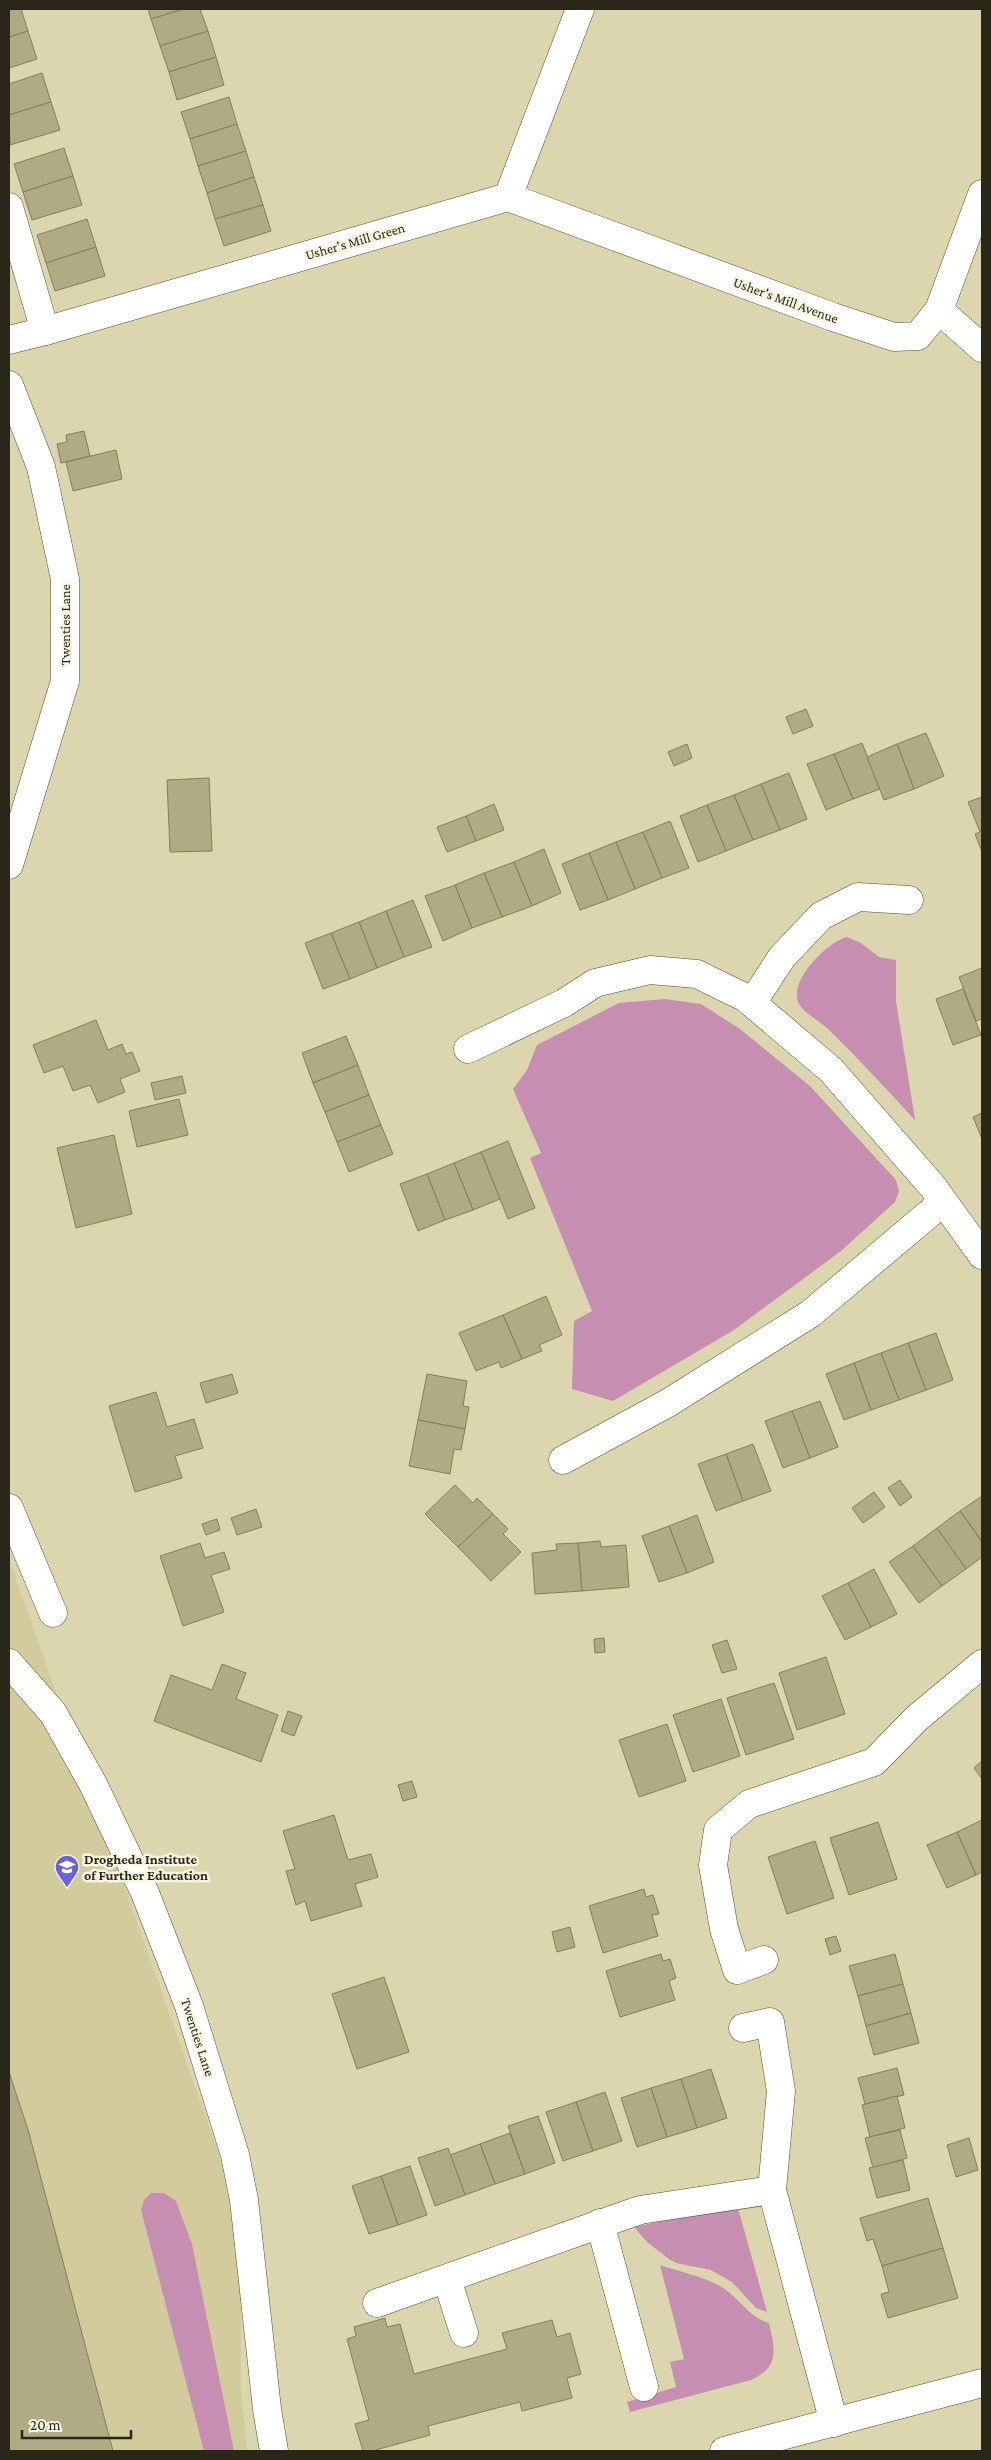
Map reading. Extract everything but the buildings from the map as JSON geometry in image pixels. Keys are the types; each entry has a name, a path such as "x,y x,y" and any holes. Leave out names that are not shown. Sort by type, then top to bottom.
{"street":[{"path":"508,197 580,9"},
{"name":"Usher's Mill Avenue","path":"508,197 833,317 894,337 918,336 940,310 982,194"},
{"name":"Usher's Mill Green","path":"9,340 508,197"},
{"path":"9,207 45,331"},
{"path":"940,310 982,348"},
{"name":"Twenties Lane","path":"9,385 41,467 65,579 65,681 9,865"},
{"path":"752,1003 782,957 821,916 858,897 909,900"},
{"path":"468,1048 564,1003 595,983 650,970 697,974 746,998 831,1070 943,1202 982,1256"},
{"path":"563,1460 668,1403 810,1314 943,1202"},
{"path":"9,1508 53,1612"},
{"name":"Twenties Lane","path":"9,1663 53,1713 93,1784 145,1893 189,2006 235,2155 244,2200 261,2360 274,2451"},
{"path":"764,1960 737,1970 724,1929 713,1865 718,1830 749,1804 874,1762 917,1718 982,1664"},
{"path":"743,2028 770,2022 781,2091 772,2190 834,2423"},
{"path":"377,2303 640,2210 772,2190"},
{"path":"600,2223 644,2387"},
{"path":"447,2279 464,2333"},
{"path":"724,2451 982,2384"}],"shaded area":[{"path":"847,937 861,943 879,957 896,960 896,1001 915,1120 825,1026 799,1004 797,995 799,985 811,964 829,946"},
{"path":"665,999 701,1004 740,1029 810,1086 896,1180 899,1191 895,1202 841,1251 734,1330 613,1401 572,1389 574,1321 592,1311 530,1158 541,1153 513,1089 527,1070 537,1045 619,1003"},
{"name":"Drogheda Institute of Further Education","path":"9,1559 241,2217 241,2389 247,2451 9,2451"},
{"path":"151,2193 164,2193 176,2201 192,2244 234,2451 204,2451 141,2210 144,2200"},
{"path":"733,2206 738,2208 767,2312 756,2308 732,2282 711,2270 676,2263 669,2259 647,2242 634,2227"},
{"path":"660,2265 720,2286 749,2312 769,2323 774,2349 773,2356 767,2369 751,2380 630,2412 627,2402 676,2387 670,2362 684,2359"}],"place":[{"name":"Drogheda Institute of Further Education","path":"67,1888"}]}
